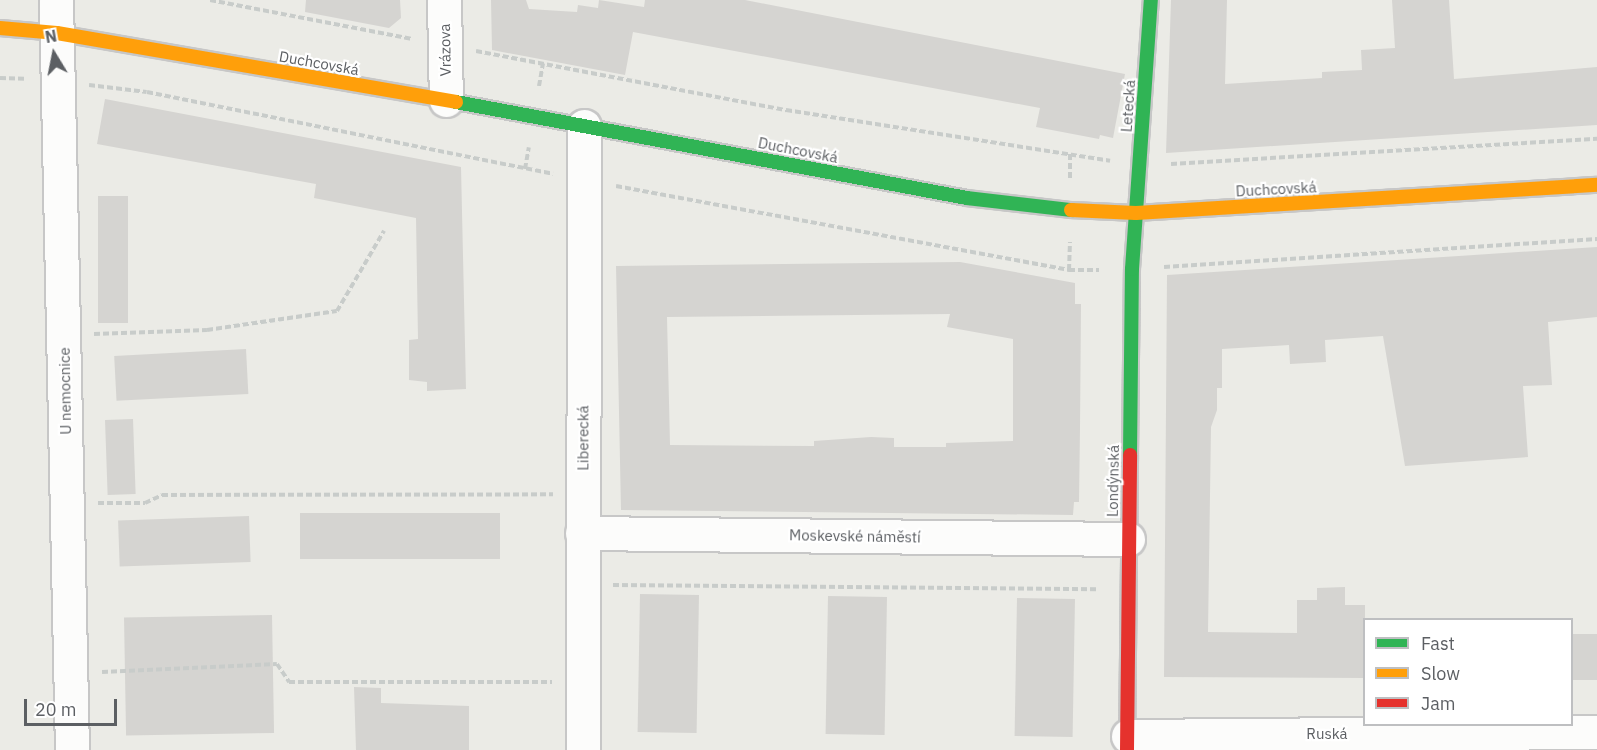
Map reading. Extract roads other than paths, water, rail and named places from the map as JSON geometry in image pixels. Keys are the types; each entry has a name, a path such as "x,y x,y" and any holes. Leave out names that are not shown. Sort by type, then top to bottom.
{"street":[{"name":"U nemocnice","path":"56,0 72,750"},
{"name":"Vrázova","path":"444,0 446,100"},
{"name":"Letecká","path":"1136,213 1151,0"},
{"name":"Duchcovská","path":"0,28 57,33 446,100 967,198 1136,213 1597,185"},
{"name":"Liberecká","path":"583,750 584,126"},
{"name":"Londýnská","path":"1128,743 1132,269 1136,213"},
{"name":"Moskevské náměstí","path":"582,533 1128,539"},
{"name":"Ruská","path":"1128,743 1597,732"}]}
